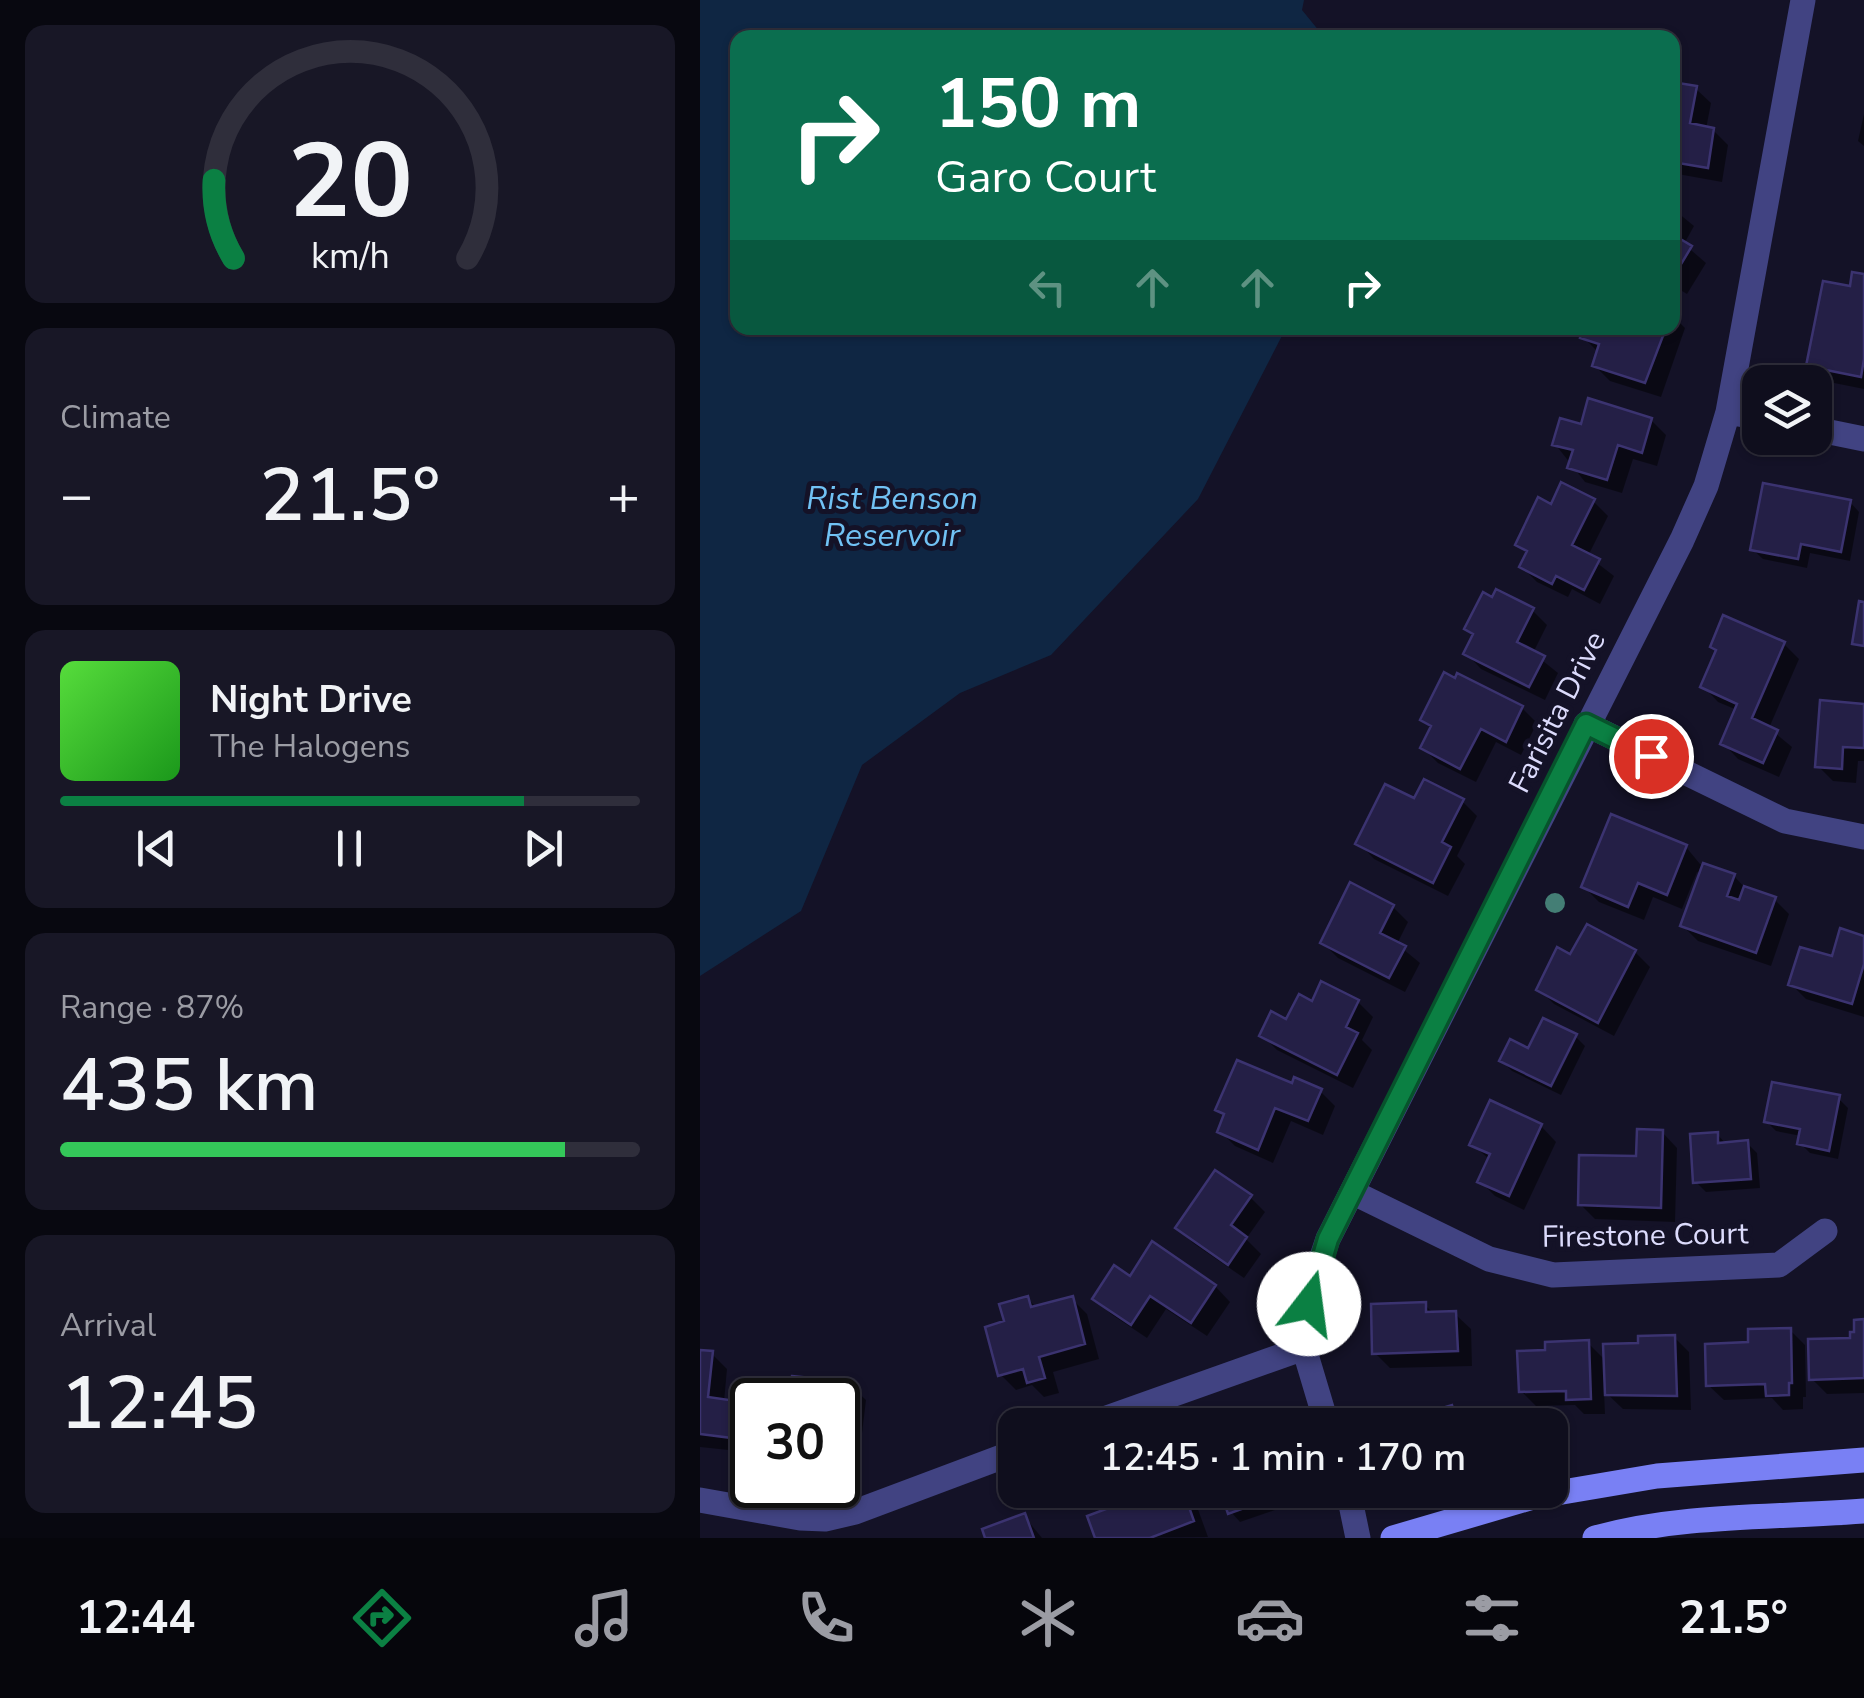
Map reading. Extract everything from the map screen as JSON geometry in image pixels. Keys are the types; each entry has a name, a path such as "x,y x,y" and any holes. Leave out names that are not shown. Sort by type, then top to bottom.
{"main road":[{"path":"1393,1538 1533,1497 1657,1476 1864,1460"},
{"path":"1595,1538 1631,1528 1712,1519 1864,1511"}],"street":[{"name":"Farisita Drive","path":"1323,1408 1304,1348 1316,1274 1328,1239 1706,486 1728,412 1804,0"},
{"path":"1728,412 1742,415"},
{"path":"1832,432 1864,439"},
{"path":"1586,724 1784,822 1864,837"},
{"name":"Firestone Court","path":"1352,1192 1489,1259 1554,1275 1779,1265 1825,1231"},
{"path":"1135,1408 1304,1348"},
{"path":"700,1500 824,1519 855,1512 998,1458"},
{"path":"1352,1508 1358,1538"}],"water":[{"name":"Rist Benson Reservoir","path":"700,0 1304,0 1302,10 1318,30 730,30 730,335 1282,335 1198,499 1051,655 960,693 862,765 801,911 700,976"}],"building":[{"path":"1680,83 1697,86 1690,123 1714,128 1708,168 1680,163"},
{"path":"1680,239 1692,246 1680,266"},
{"path":"1852,272 1864,274 1861,377 1832,371 1832,365 1806,365 1823,281 1850,286"},
{"path":"1663,335 1645,383 1592,366 1599,344 1580,338"},
{"path":"1588,398 1652,418 1642,453 1618,445 1607,480 1567,468 1573,450 1552,445 1560,418 1581,424"},
{"path":"1561,482 1595,499 1572,545 1600,559 1584,590 1556,576 1552,584 1519,567 1527,551 1515,545 1538,497 1551,504"},
{"path":"1763,483 1851,500 1841,552 1801,544 1798,559 1750,550"},
{"path":"1496,589 1534,608 1517,642 1545,656 1529,687 1463,654 1473,634 1464,629 1483,592 1492,597"},
{"path":"1859,601 1864,602 1864,646 1852,644"},
{"path":"1723,615 1785,642 1752,718 1778,730 1763,763 1720,744 1737,704 1700,687 1716,650 1710,647"},
{"path":"1444,672 1455,678 1457,673 1523,706 1506,742 1481,729 1460,769 1420,748 1431,726 1420,720"},
{"path":"1820,700 1864,704 1864,748 1843,747 1842,769 1815,767"},
{"path":"1424,779 1464,799 1442,842 1451,847 1433,883 1355,844 1385,784 1414,798"},
{"path":"1611,814 1687,845 1667,895 1638,883 1628,907 1581,887"},
{"path":"1703,863 1735,874 1727,896 1739,900 1744,886 1776,897 1756,953 1680,926"},
{"path":"1350,882 1394,905 1380,933 1406,946 1389,978 1320,943"},
{"path":"1587,924 1636,950 1598,1023 1536,990 1557,947 1570,954"},
{"path":"1840,928 1864,936 1864,964 1852,1004 1788,985 1800,947 1832,956"},
{"path":"1321,981 1359,1000 1346,1027 1358,1033 1337,1075 1259,1036 1271,1011 1286,1019 1299,994 1312,1001"},
{"path":"1543,1018 1577,1034 1551,1086 1499,1061 1510,1039 1528,1048"},
{"path":"1237,1060 1292,1083 1294,1077 1322,1089 1308,1121 1275,1108 1258,1150 1217,1132 1224,1114 1215,1110"},
{"path":"1772,1082 1840,1095 1829,1151 1797,1144 1800,1129 1764,1122"},
{"path":"1490,1100 1542,1124 1509,1196 1477,1182 1490,1154 1469,1145"},
{"path":"1637,1129 1663,1130 1661,1208 1578,1205 1579,1155 1636,1156"},
{"path":"1718,1132 1718,1143 1748,1140 1751,1179 1693,1183 1690,1134"},
{"path":"1215,1170 1252,1195 1231,1225 1247,1237 1228,1265 1175,1228"},
{"path":"1152,1241 1216,1285 1191,1323 1150,1296 1131,1325 1092,1299 1114,1265 1130,1276"},
{"path":"1028,1296 1031,1307 1073,1296 1085,1344 1039,1357 1045,1378 1027,1383 1023,1369 998,1376 985,1327 1004,1321 999,1304"},
{"path":"1426,1302 1426,1312 1456,1311 1458,1351 1372,1354 1371,1304"},
{"path":"1864,1319 1864,1378 1809,1380 1808,1339 1850,1338 1854,1320"},
{"path":"1791,1328 1789,1395 1766,1396 1765,1384 1706,1386 1705,1344 1748,1342 1748,1329"},
{"path":"1675,1335 1677,1396 1605,1395 1603,1344 1638,1343 1638,1336"},
{"path":"1589,1340 1591,1399 1566,1400 1566,1391 1519,1392 1517,1351 1545,1350 1545,1342"},
{"path":"700,1350 713,1351 708,1397 730,1400 730,1438 700,1434"},
{"path":"1109,1508 1189,1508 1194,1521 1150,1538 1095,1538 1087,1516"},
{"path":"1025,1513 1034,1538 985,1538 982,1529"}],"route":[{"path":"1309,1304 1328,1239 1586,724 1651,756"}]}
